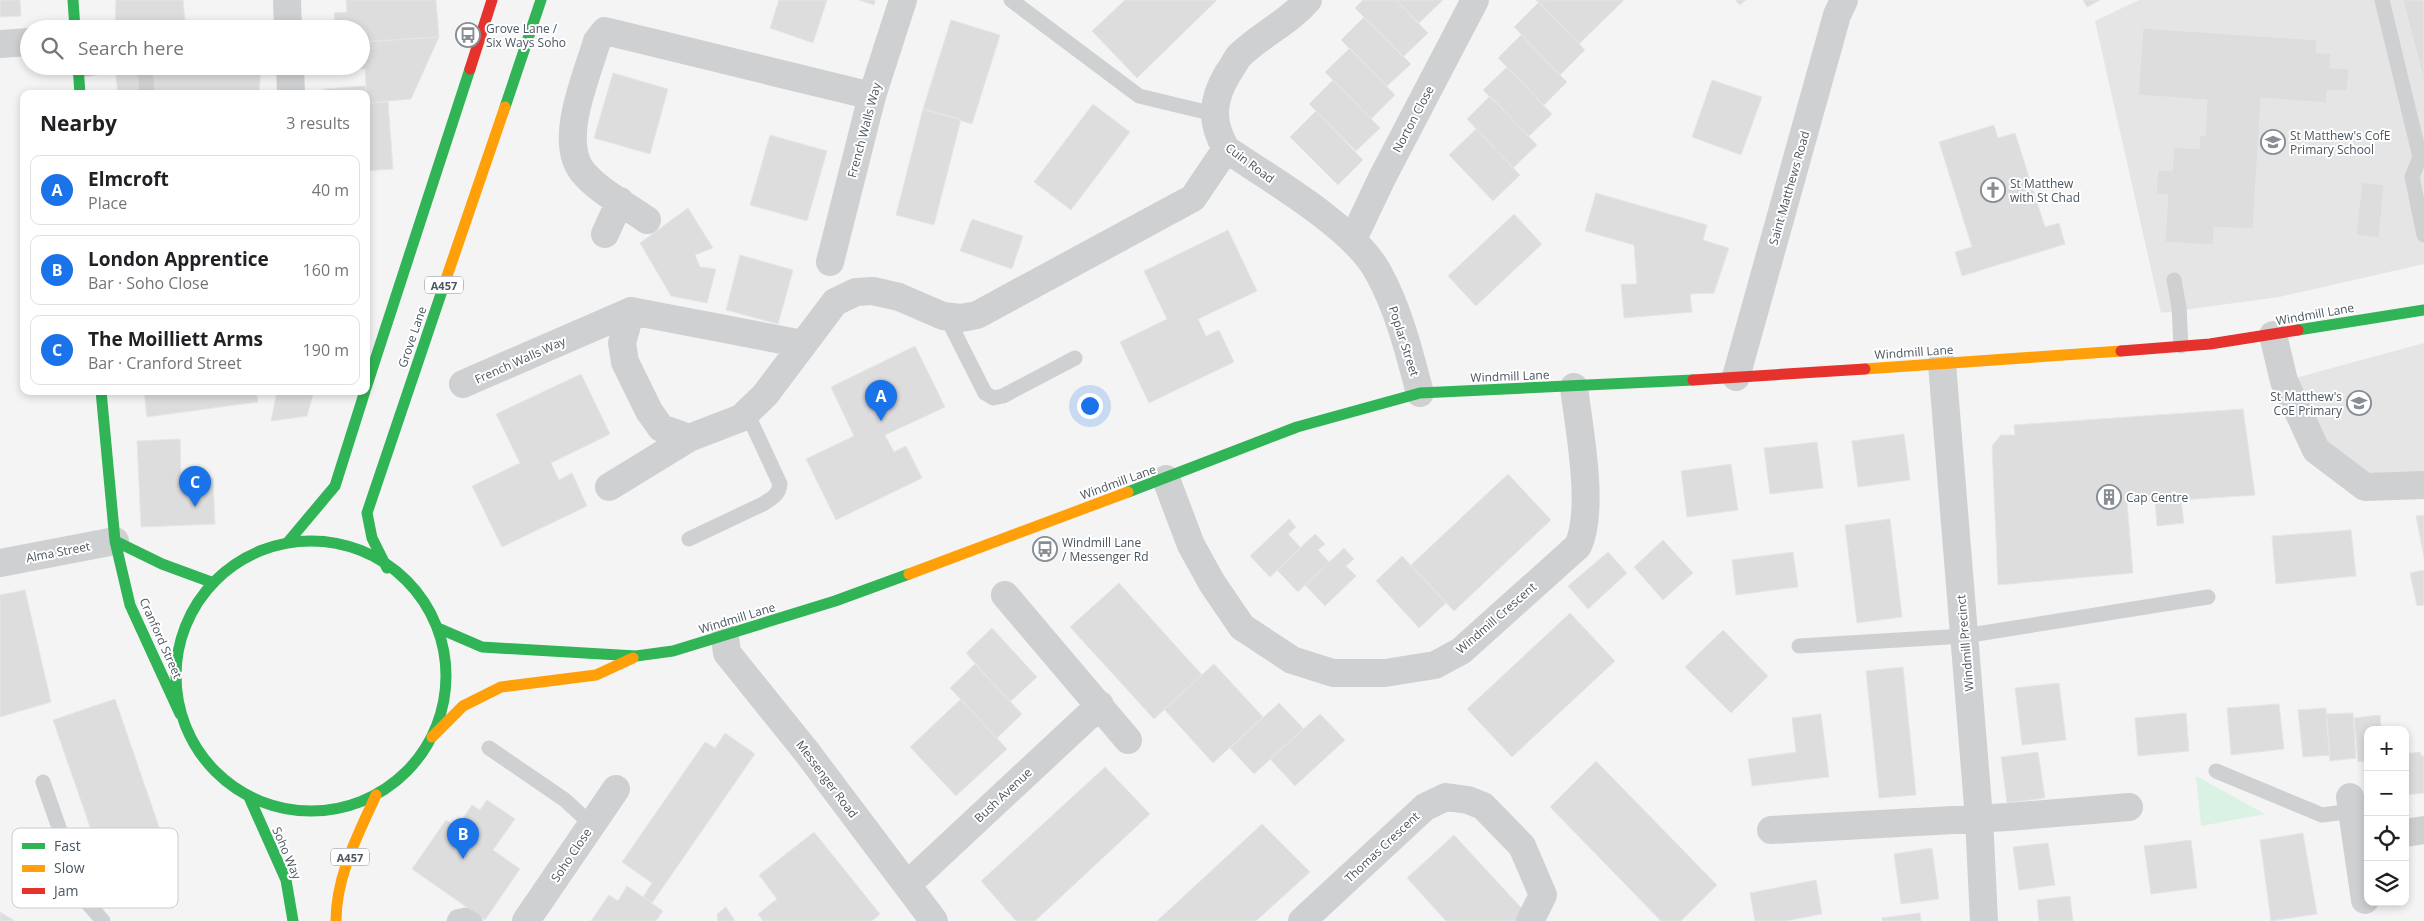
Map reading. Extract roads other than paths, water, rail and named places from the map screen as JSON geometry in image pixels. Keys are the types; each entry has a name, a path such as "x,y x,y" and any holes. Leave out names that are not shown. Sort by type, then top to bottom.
{"main road":[{"path":"74,0 75,20"},
{"path":"370,376 492,0"},
{"name":"Grove Lane","path":"387,569 372,538 367,513 541,0"},
{"path":"79,75 80,90"},
{"name":"Windmill Lane","path":"438,628 482,648 636,656 673,651 724,637 835,601 1166,479 1297,427 1420,394 1736,377 2181,346 2273,335 2424,310"},
{"name":"Cranford Street","path":"101,395 115,541 130,605 199,754 249,797"},
{"path":"288,542 334,486 364,395"},
{"path":"115,541 152,561 190,577 211,582"},
{"path":"180,714 175,682 178,643 189,614 211,582 245,556 288,542 327,541 356,548 411,584 426,604 438,628 446,662 446,693 432,738 412,766 395,783 376,795 329,810 286,810 249,797"},
{"name":"Windmill Lane","path":"432,738 463,706 501,687 596,675 636,656"},
{"name":"A457","path":"336,921 335,910 346,865 376,795"},
{"name":"Soho Way","path":"249,797 286,880 293,921"}],"street":[{"path":"287,0 288,20"},
{"name":"French Walls Way","path":"609,487 689,438 741,418 765,396 804,344 832,284 872,96 903,0"},
{"name":"Cuin Road","path":"1308,0 1297,12 1238,57 1218,90 1214,114 1217,134 1226,149 1353,239"},
{"name":"Norton Close","path":"1353,239 1382,178 1475,0"},
{"name":"Saint Matthews Road","path":"1736,377 1834,25 1844,0"},
{"path":"647,220 593,182 582,170 573,154 573,124 598,41 605,31 872,96"},
{"path":"0,44 20,43"},
{"path":"290,75 291,90"},
{"path":"832,284 856,292 873,291 899,297 946,316 977,315 1193,198 1226,149"},
{"path":"605,234 620,201"},
{"name":"Poplar Street","path":"1353,239 1377,271 1399,317 1420,394"},
{"path":"689,438 662,428 649,411 625,362 622,343 631,311 804,344"},
{"name":"French Walls Way","path":"463,384 631,311"},
{"path":"2273,335 2284,381 2316,450 2365,487 2424,485"},
{"name":"Windmill Precinct","path":"1942,364 1979,818 1984,921"},
{"name":"Windmill Crescent","path":"1166,479 1191,545 1212,583 1242,627 1292,660 1333,672 1385,673 1435,665 1461,652 1578,546 1584,533 1587,510 1574,387"},
{"name":"Alma Street","path":"0,563 115,541"},
{"path":"1005,594 1128,740"},
{"name":"Messenger Road","path":"724,637 727,653 806,751 934,921"},
{"name":"Bush Avenue","path":"907,885 1100,705"},
{"name":"Soho Close","path":"526,921 616,789"},
{"name":"Thomas Crescent","path":"1302,921 1425,807 1446,797 1468,800 1483,806 1522,846 1542,895 1530,921"},
{"path":"2351,804 2362,839 2364,880"},
{"path":"1771,830 2129,808"},
{"path":"2409,832 2424,830"}],"lane":[{"path":"1011,0 1139,96 1214,114"},
{"path":"2382,0 2420,157 2412,177 2424,235"},
{"path":"146,75 147,90"},
{"path":"2174,280 2179,307 2181,346"},
{"path":"946,316 985,394 993,398 1004,396 1074,358"},
{"path":"689,539 763,504 774,497 779,490 780,484 746,412"},
{"path":"1799,646 1964,636 2208,597"},
{"path":"489,748 565,800 592,825"},
{"path":"2216,771 2322,815 2351,804"},
{"path":"43,782 59,828"},
{"path":"92,908 103,921"},
{"path":"454,921 456,917 464,915 475,921"}],"place":[{"name":"Grove Lane / Six Ways Soho","path":"468,35"},
{"name":"St Matthew's CofE Primary School","path":"2273,142"},
{"name":"St Matthew with St Chad","path":"1993,190"},
{"name":"St Matthew's CoE Primary","path":"2359,403"},
{"name":"Elmcroft","path":"881,421"},
{"name":"Cap Centre","path":"2109,497"},
{"name":"The Moilliett Arms","path":"195,507"},
{"name":"Windmill Lane / Messenger Rd","path":"1045,549"},
{"name":"London Apprentice","path":"463,859"}]}
